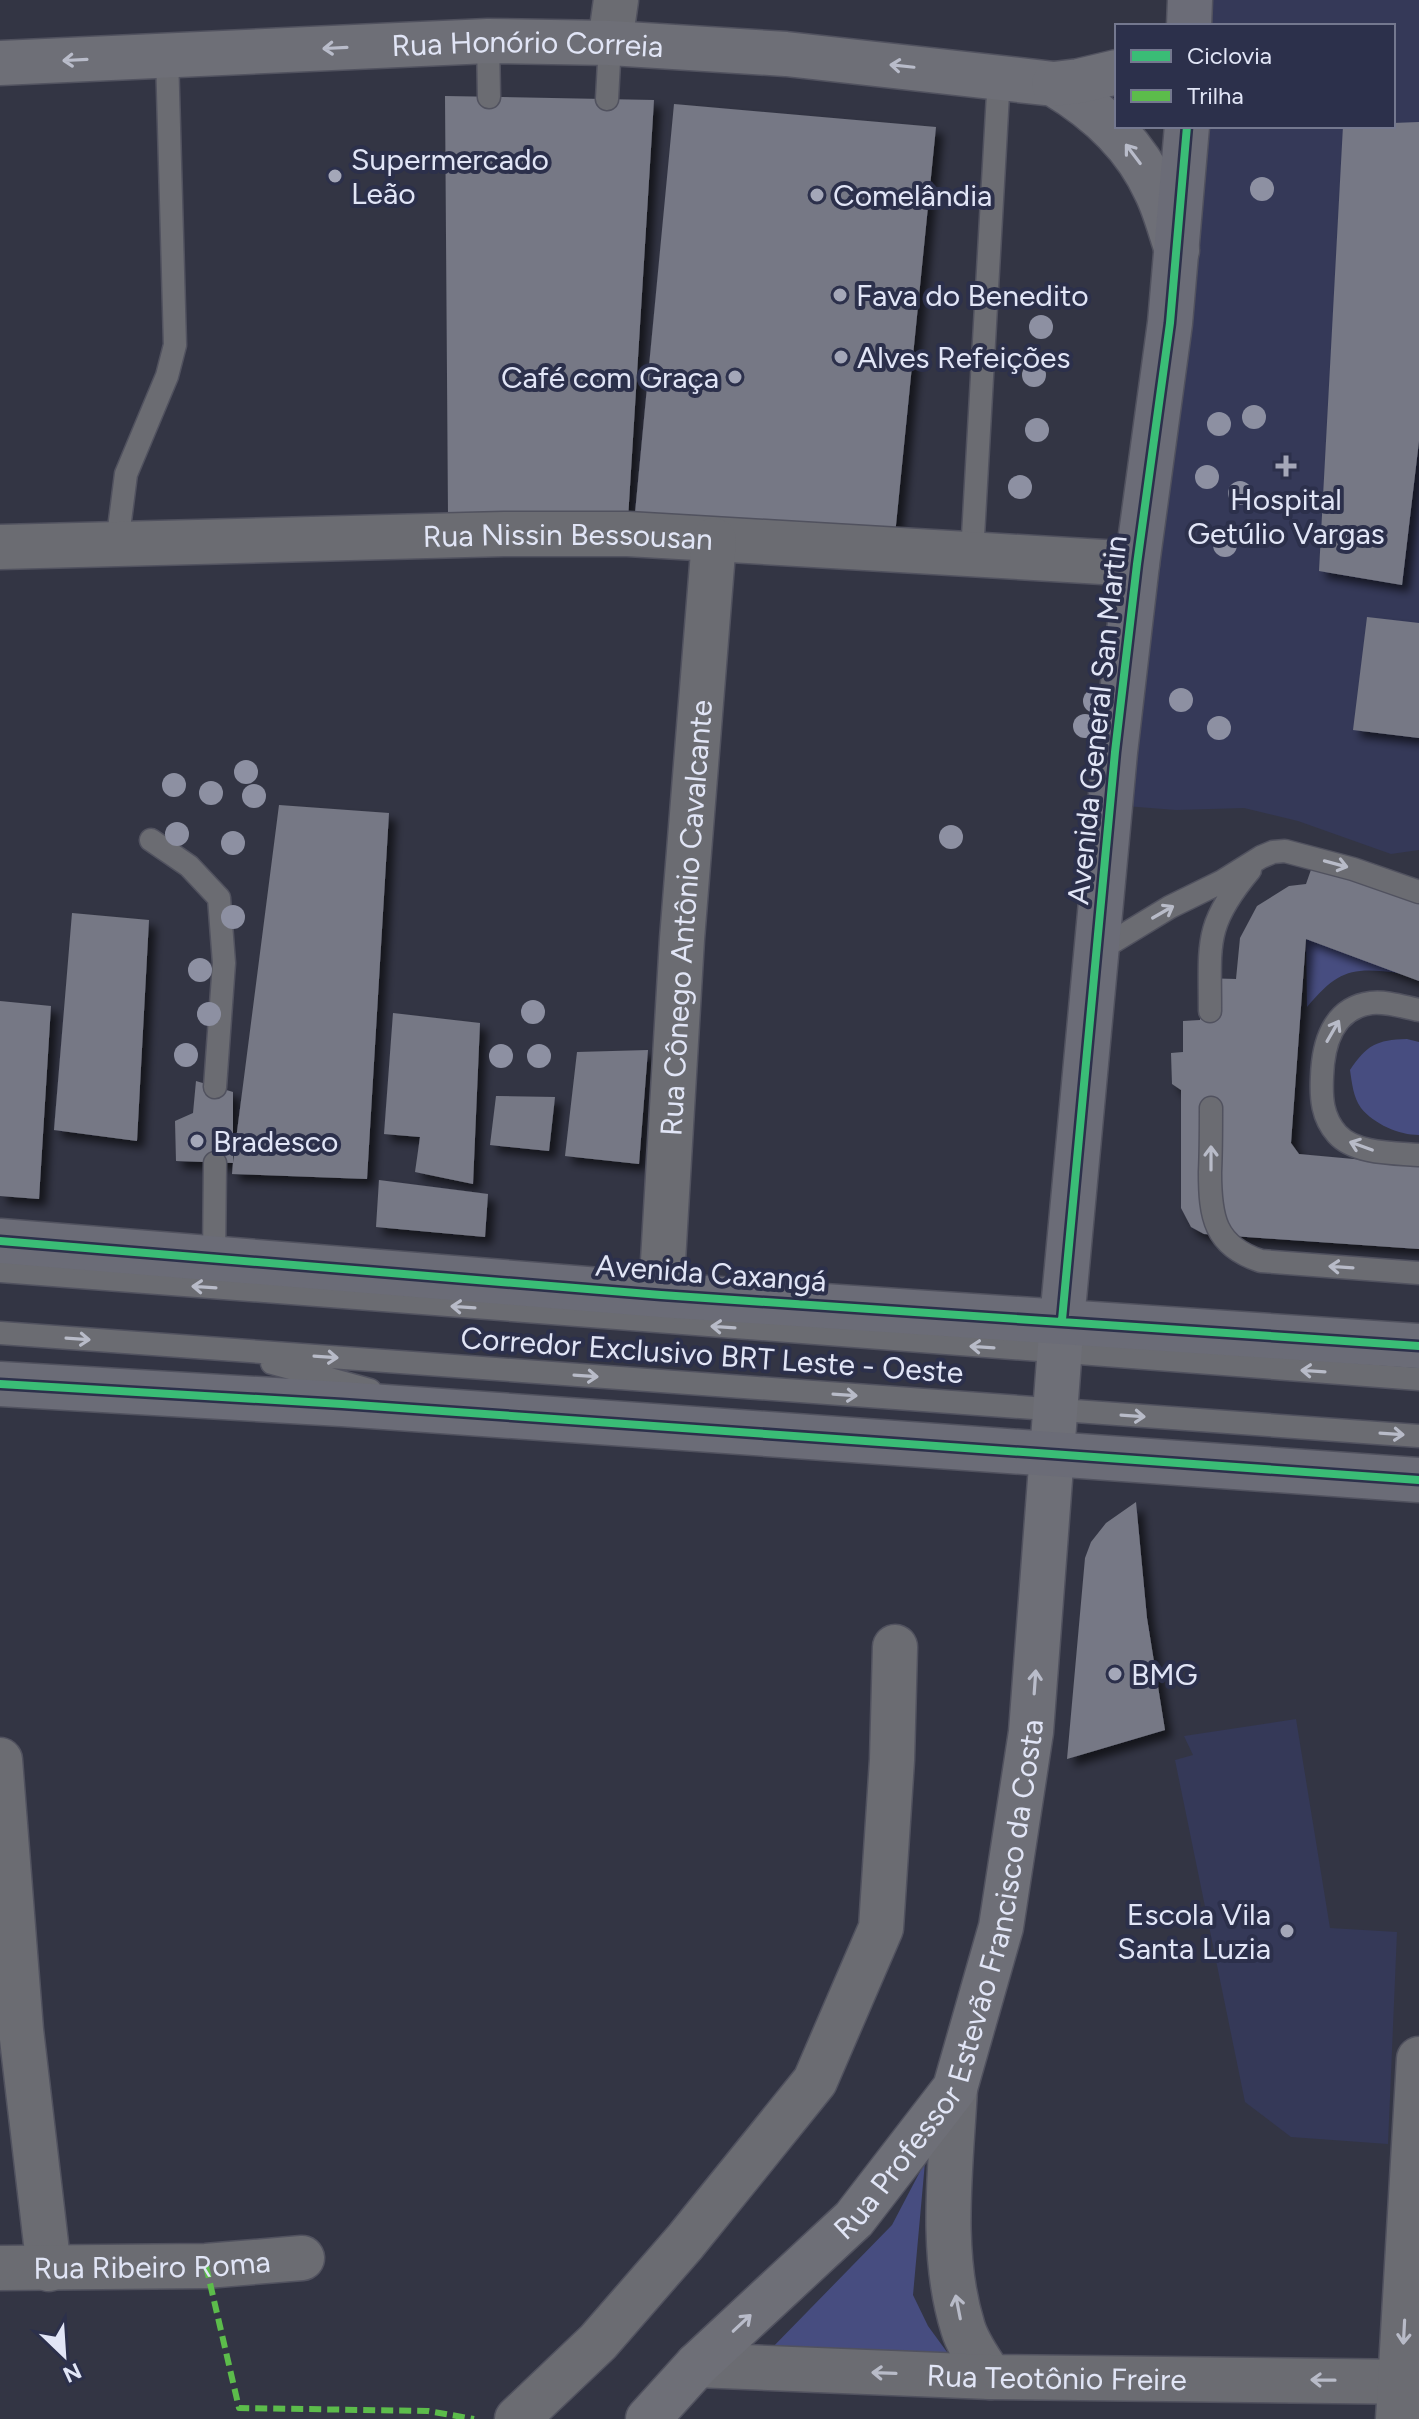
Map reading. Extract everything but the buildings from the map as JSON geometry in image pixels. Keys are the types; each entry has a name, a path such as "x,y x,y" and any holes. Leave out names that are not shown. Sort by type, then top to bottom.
{"main road":[{"name":"Rua Honório Correia","path":"0,63 488,41 610,43 786,54 1054,84 1115,72"},
{"name":"Rua Honório Correia","path":"1054,84 1088,104 1137,159 1157,191 1177,250"},
{"name":"Avenida General San Martin","path":"1061,1336 1096,952 1137,564 1177,250 1187,128"},
{"name":"Avenida Caxangá","path":"0,1241 661,1295 1061,1336 1419,1346"},
{"name":"Rua Professor Estevão Francisco da Costa","path":"648,2419 697,2365 854,2219 955,2088 1001,1927 1031,1732 1061,1336"},
{"path":"0,1384 454,1412 1419,1480"}],"street":[{"path":"610,43 616,0"},
{"name":"Rua Nissin Bessousan","path":"0,547 504,525 1137,564"},
{"name":"Rua Cônego Antônio Cavalcante","path":"661,1295 682,939 714,540"},
{"path":"517,2419 598,2342 685,2242 815,2081 881,1928 892,1760 895,1647"},
{"path":"0,1760 21,2030 49,2269"},
{"path":"1406,2394 1419,2059"},
{"path":"955,2088 948,2215 951,2272 963,2330 990,2377"},
{"name":"Rua Ribeiro Roma","path":"0,2268 206,2266 302,2258"},
{"name":"Rua Teotônio Freire","path":"697,2365 1406,2394"}],"lane":[{"path":"488,41 489,97"},
{"path":"607,99 610,43"},
{"path":"117,544 126,474 167,376 175,345 167,55"},
{"path":"972,554 999,76"},
{"path":"151,840 189,866 219,898 224,963 215,1087"},
{"path":"1096,952 1261,857 1285,851 1353,869 1419,892"},
{"path":"1210,1011 1210,941 1218,913 1261,857"},
{"path":"1419,1010 1371,1003 1355,1008 1335,1023 1323,1051 1321,1107 1338,1135 1353,1144 1379,1152 1419,1155"},
{"path":"1211,1108 1210,1208 1221,1236 1241,1255 1267,1262 1419,1273"},
{"path":"214,1259 215,1163"},
{"name":"Corredor Exclusivo BRT Leste - Oeste","path":"0,1271 1061,1336 1419,1379"},
{"name":"Corredor Exclusivo BRT Leste - Oeste","path":"0,1333 1419,1436"},
{"path":"221,1350 454,1412"}],"shaded area":[{"name":"Hospital Getúlio Vargas","path":"1193,0 1419,0 1419,850 1391,854 1298,821 1244,808 1176,810 1125,806 1183,128 1395,128 1395,24 1191,24"},
{"path":"1306,939 1400,973 1370,970 1348,974 1328,985 1307,1007"},
{"path":"1407,1039 1419,1042 1419,1135 1387,1128 1366,1114 1356,1099 1350,1070 1367,1049 1387,1041"},
{"name":"Escola Vila Santa Luzia","path":"1296,1719 1330,1928 1397,1932 1388,2144 1291,2137 1245,2102 1175,1760 1193,1755 1184,1736"},
{"path":"925,2162 913,2295 928,2326 955,2363 768,2352 892,2225"}],"marked path":[{"path":"206,2266 239,2408 428,2411 474,2419"}],"cycle path":[{"path":"1062,1320 1115,752 1170,323 1187,128"},
{"path":"0,1241 661,1295 1419,1346"},
{"path":"0,1384 342,1404 1419,1480"}],"place":[{"name":"Supermercado Leão","path":"335,176"},
{"name":"Comelândia","path":"817,195"},
{"name":"Fava do Benedito","path":"840,295"},
{"name":"Alves Refeições","path":"841,357"},
{"name":"Café com Graça","path":"735,377"},
{"name":"Hospital Getúlio Vargas","path":"1286,466"},
{"name":"Bradesco","path":"197,1141"},
{"name":"BMG","path":"1115,1674"},
{"name":"Escola Vila Santa Luzia","path":"1287,1931"}]}
